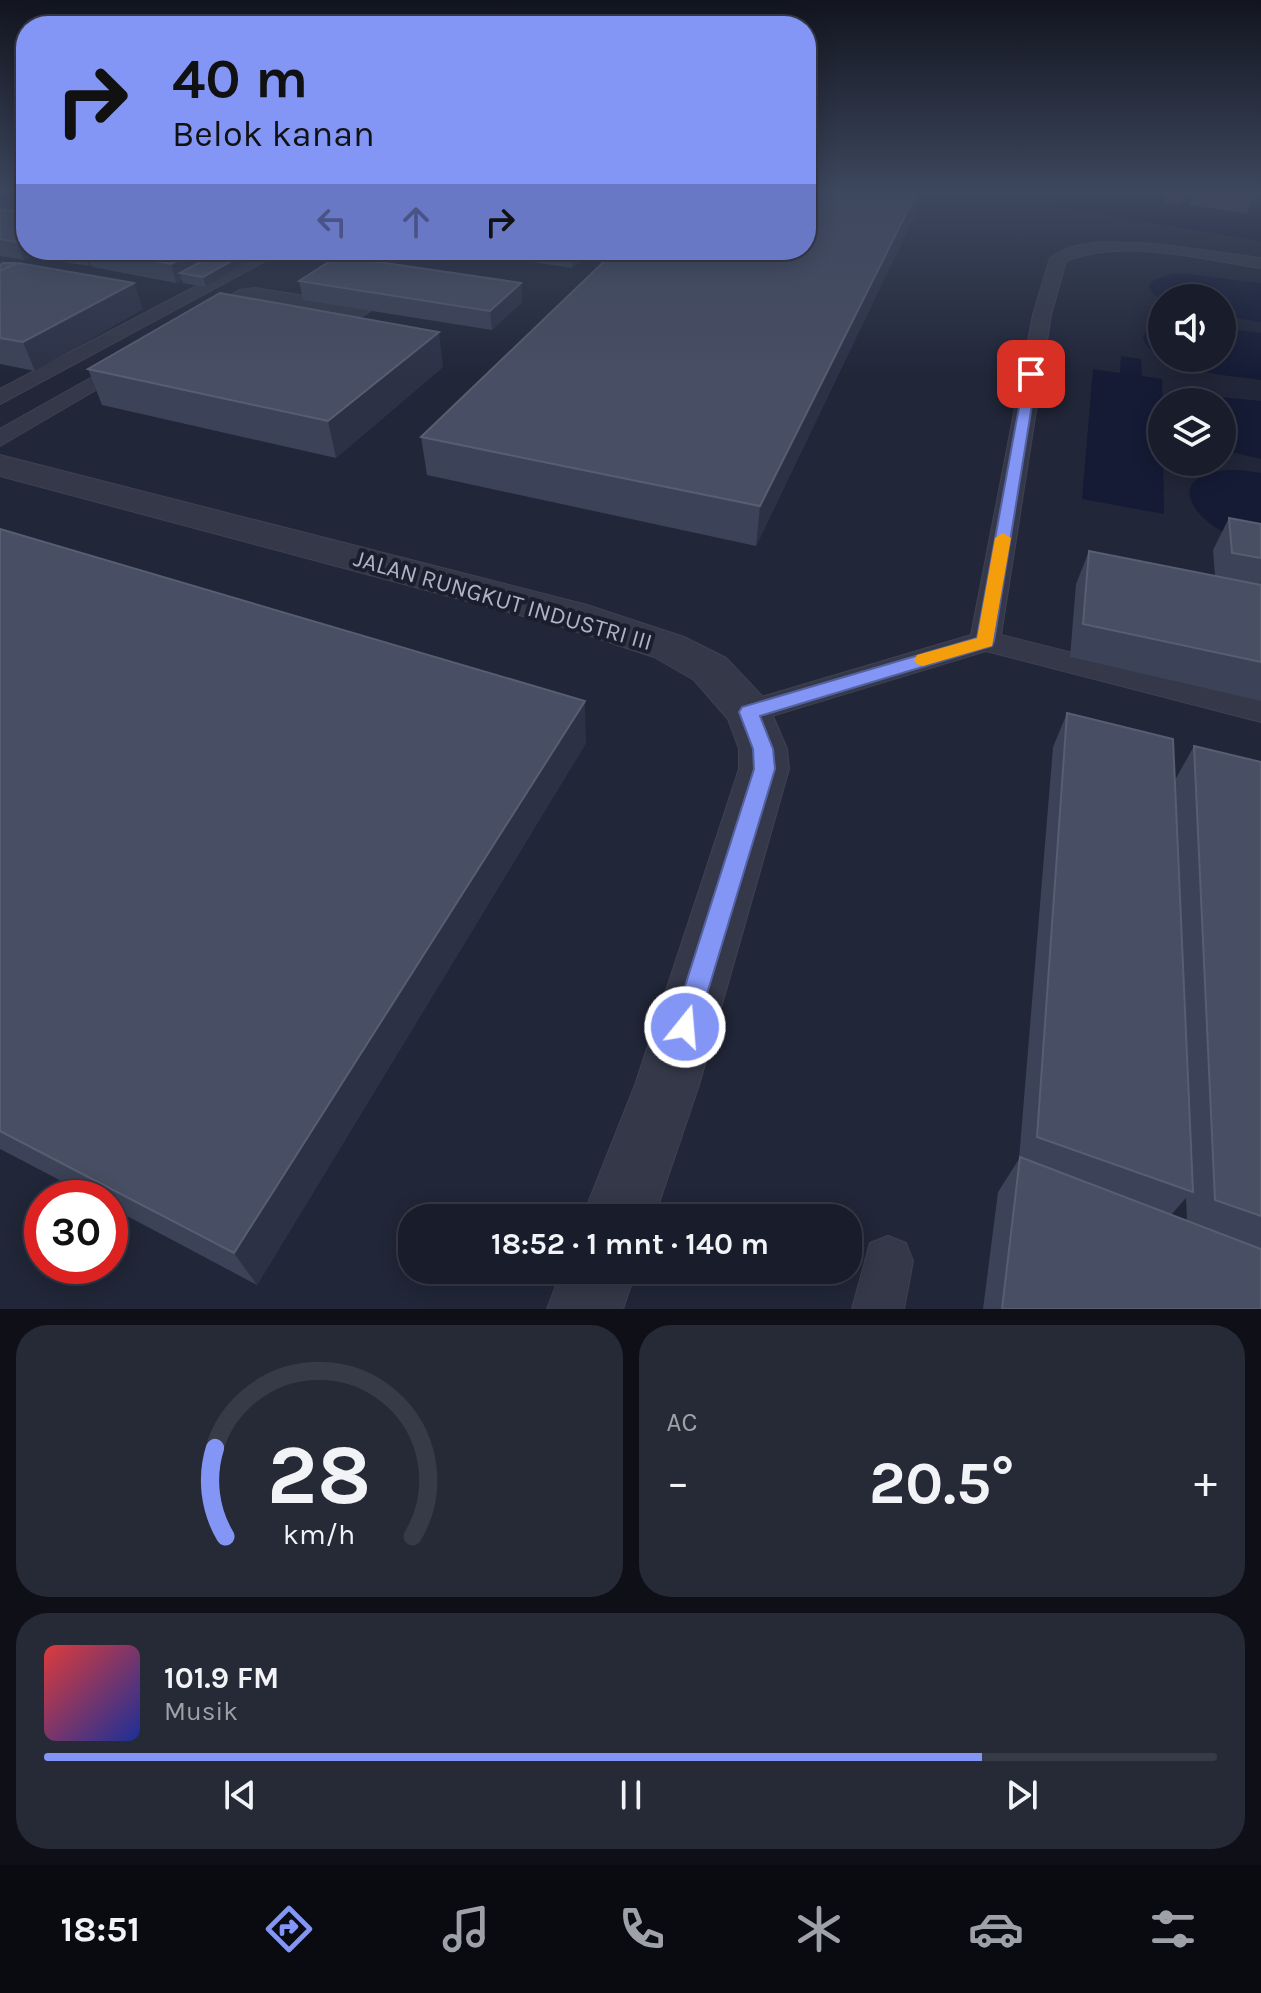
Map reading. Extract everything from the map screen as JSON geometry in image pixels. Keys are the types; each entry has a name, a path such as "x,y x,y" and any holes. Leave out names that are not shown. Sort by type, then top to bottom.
{"street":[{"name":"JALAN RUNGKUT INDUSTRI III","path":"0,465 572,615 669,647 710,669 749,712 763,749 764,769 667,1085 623,1204"},
{"path":"585,1309 594,1284"}],"lane":[{"path":"985,641 1042,315 1058,258 1066,255"},
{"path":"1200,255 1261,263"},
{"path":"0,398 259,260"},
{"path":"190,326 230,301 255,293 361,311"},
{"path":"0,439 149,350"},
{"path":"749,712 985,641 1261,711"},
{"path":"878,1309 888,1261"}],"water":[{"path":"1172,274 1261,283 1261,322 1236,318 1236,284 1150,284"},
{"path":"1148,330 1148,346 1143,338"},
{"path":"1236,330 1261,333 1261,380 1207,372 1236,372"},
{"path":"1121,356 1141,359 1142,376 1162,379 1162,388 1148,388 1148,476 1163,476 1164,514 1082,499 1093,369 1120,373"},
{"path":"1236,399 1261,401 1261,459 1236,453"},
{"path":"1236,470 1261,473 1261,545 1216,528 1201,515 1190,499 1193,483 1202,476 1236,476"}],"building":[{"path":"816,255 885,255 760,506 421,437 606,260 816,260"},
{"path":"149,260 179,260 171,264"},
{"path":"204,260 233,260 203,277 180,273"},
{"path":"332,260 365,260 521,283 490,311 299,281"},
{"path":"3,263 16,263 0,271"},
{"path":"18,263 134,283 23,342 0,338 0,271"},
{"path":"220,293 439,332 328,421 88,369"},
{"path":"1229,518 1261,524 1261,558 1232,553"},
{"path":"0,529 585,701 234,1253 128,1198 128,1180 94,1180 0,1131"},
{"path":"1089,551 1261,585 1261,662 1083,624"},
{"path":"1067,713 1173,739 1193,1192 1037,1137"},
{"path":"1194,746 1261,762 1261,1216 1215,1200"},
{"path":"1020,1157 1261,1249 1261,1309 1002,1309"}],"slow traffic":[{"path":"923,660 985,641 1003,538"}],"route":[{"path":"685,1027 764,769 763,749 749,712 985,641 1031,374"}]}
